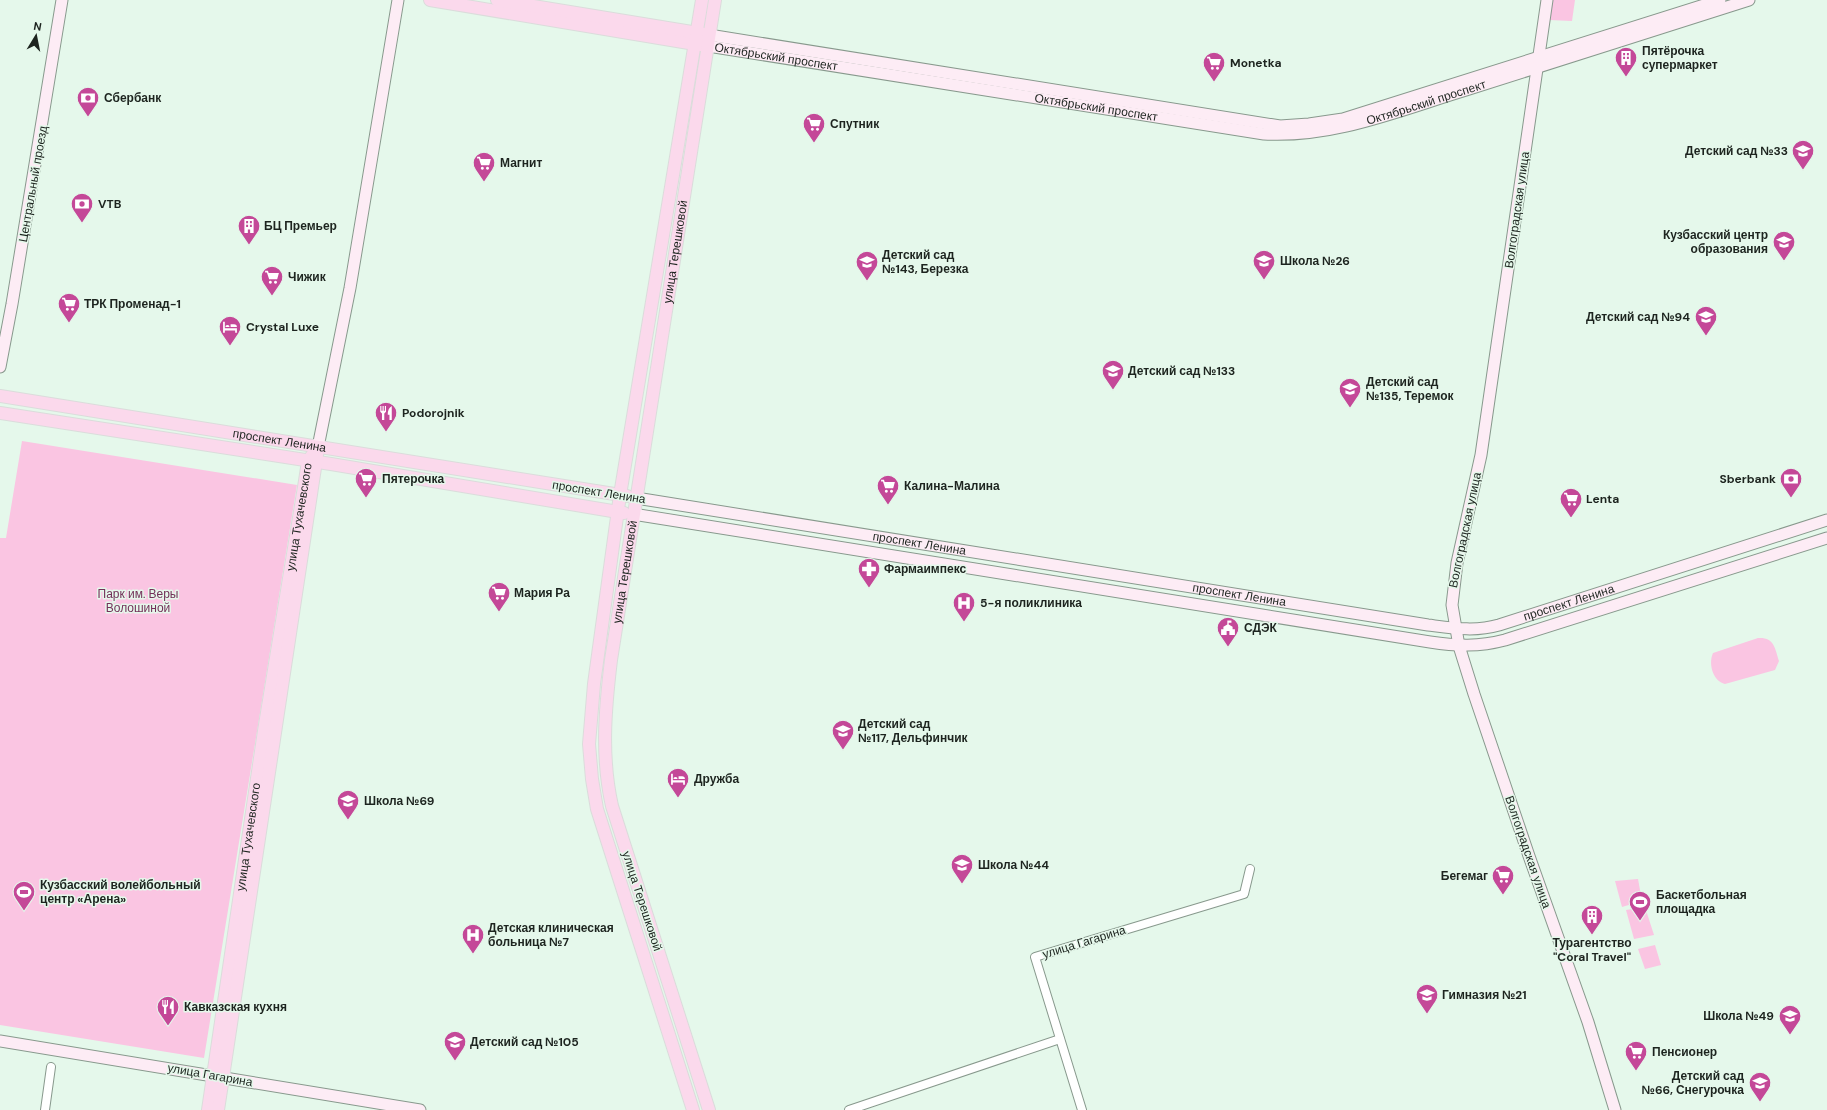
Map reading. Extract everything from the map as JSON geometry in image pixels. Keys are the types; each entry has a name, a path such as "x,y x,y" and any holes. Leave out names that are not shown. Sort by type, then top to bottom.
{"main road":[{"name":"Центральный проезд","path":"0,367 12,304 62,0"},
{"path":"318,447 350,288 398,0"},
{"name":"Октябрьский проспект","path":"430,0 695,38 1280,126 1344,119 1748,0"},
{"name":"Октябрьский проспект","path":"497,0 695,38"},
{"name":"улица Терешковой","path":"693,1110 597,809 592,779 589,744 591,714 620,495 702,0"},
{"name":"улица Терешковой","path":"709,1110 614,814 607,779 604,735 611,660 633,514 715,0"},
{"name":"Волгоградская улица","path":"1547,0 1481,455 1457,563 1452,595 1453,617 1459,646 1529,856 1588,1022 1615,1110"},
{"name":"Октябрьский проспект","path":"1538,63 1720,0"},
{"name":"проспект Ленина","path":"0,396 1455,628 1479,629 1499,625 1827,520"},
{"name":"проспект Ленина","path":"0,413 1459,646 1482,646 1505,640 1827,538"},
{"name":"улица Тухачевского","path":"218,1110 218,1077 264,731 313,462 318,447"},
{"path":"895,556 896,552 901,548 929,544"},
{"name":"улица Гагарина","path":"0,1041 420,1110"},
{"name":"улица Тухачевского","path":"208,1110 218,1077"}],"street":[{"name":"улица Гагарина","path":"1060,1039 1034,957 1244,894 1250,869"},
{"path":"849,1110 1060,1039 1082,1110"},
{"path":"45,1110 52,1066"}],"green space":[{"path":"1551,0 1575,0 1572,21 1549,20"},
{"name":"Парк им. Веры Волошиной","path":"22,441 297,485 204,1058 0,1025 0,538 6,538"},
{"path":"1758,638 1767,639 1773,644 1779,661 1775,670 1725,684 1717,679 1711,667 1713,653"},
{"path":"1638,879 1642,901 1622,907 1615,881"},
{"name":"Баскетбольная площадка","path":"1645,907 1654,935 1634,939 1626,910"},
{"path":"1655,945 1661,965 1645,969 1638,949"}],"place":[{"name":"Пятёрочка супермаркет","path":"1626,78"},
{"name":"Monetka","path":"1214,82"},
{"name":"Сбербанк","path":"88,118"},
{"name":"Спутник","path":"814,144"},
{"name":"Детский сад №33","path":"1803,170"},
{"name":"Магнит","path":"484,182"},
{"name":"VTB","path":"82,224"},
{"name":"БЦ Премьер","path":"249,246"},
{"name":"Кузбасский центр образования","path":"1784,262"},
{"name":"Школа №26","path":"1264,280"},
{"name":"Детский сад №143, Березка","path":"867,282"},
{"name":"Чижик","path":"272,296"},
{"name":"ТРК Променад-1","path":"69,324"},
{"name":"Детский сад №94","path":"1706,336"},
{"name":"Crystal Luxe","path":"230,346"},
{"name":"Детский сад №133","path":"1113,390"},
{"name":"Детский сад №135, Теремок","path":"1350,408"},
{"name":"Podorojnik","path":"386,432"},
{"name":"Пятерочка","path":"366,498"},
{"name":"Sberbank","path":"1791,498"},
{"name":"Калина-Малина","path":"888,506"},
{"name":"Lenta","path":"1571,518"},
{"name":"Фармаимпекс","path":"869,588"},
{"name":"Мария Ра","path":"499,612"},
{"name":"5-я поликлиника","path":"964,622"},
{"name":"СДЭК","path":"1228,648"},
{"name":"Детский сад №117, Дельфинчик","path":"843,750"},
{"name":"Дружба","path":"678,798"},
{"name":"Школа №69","path":"348,820"},
{"name":"Школа №44","path":"962,884"},
{"name":"Бегемаг","path":"1503,896"},
{"name":"Кузбасский волейбольный центр «Арена»","path":"24,912"},
{"name":"Баскетбольная площадка","path":"1640,922"},
{"name":"Турагентство \"Coral Travel\"","path":"1592,936"},
{"name":"Детская клиническая больница №7","path":"473,954"},
{"name":"Гимназия №21","path":"1427,1014"},
{"name":"Кавказская кухня","path":"168,1026"},
{"name":"Школа №49","path":"1790,1036"},
{"name":"Детский сад №105","path":"455,1062"},
{"name":"Пенсионер","path":"1636,1072"},
{"name":"Детский сад №66, Снегурочка","path":"1760,1102"}]}
